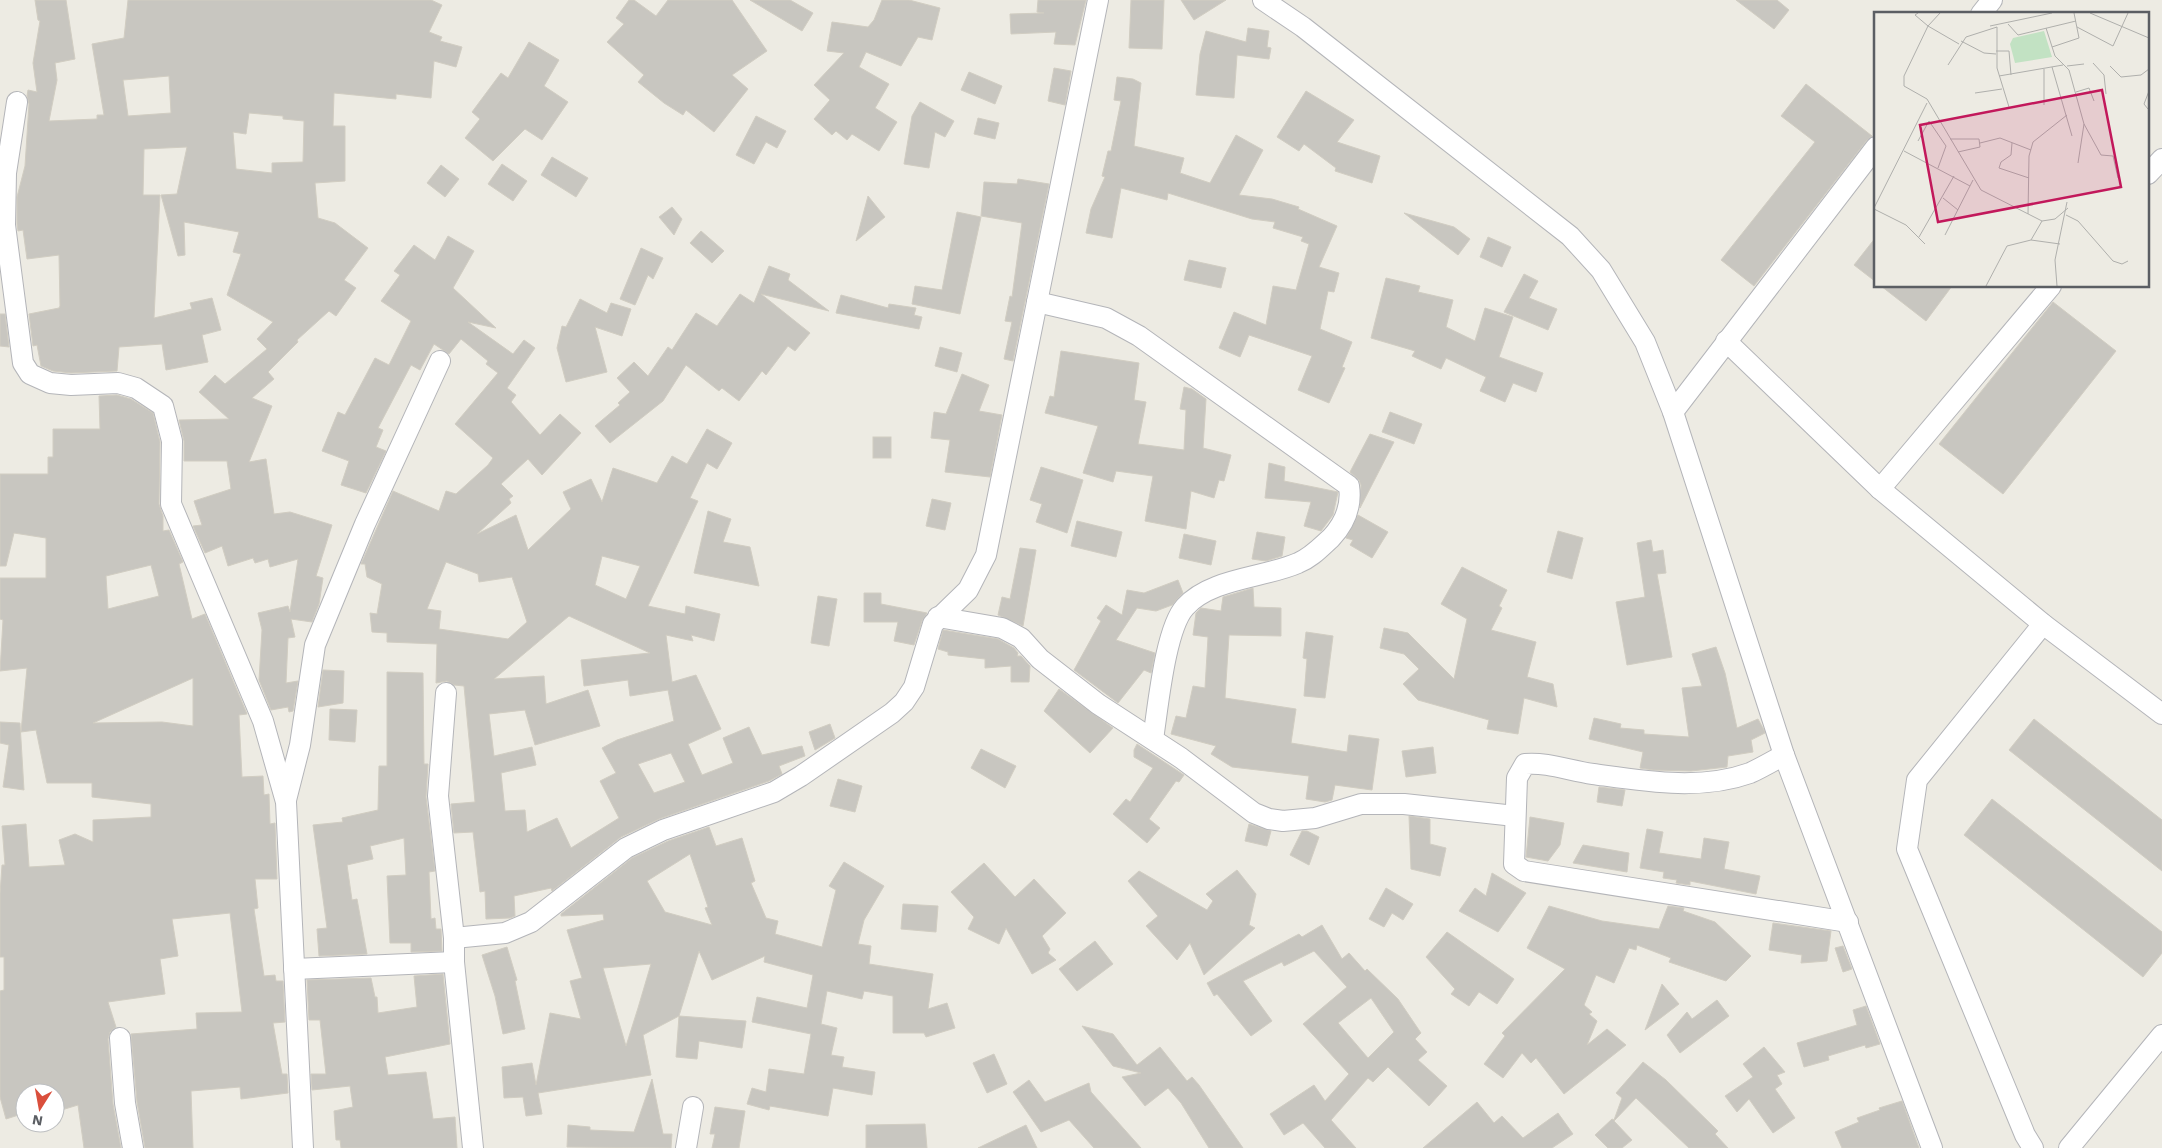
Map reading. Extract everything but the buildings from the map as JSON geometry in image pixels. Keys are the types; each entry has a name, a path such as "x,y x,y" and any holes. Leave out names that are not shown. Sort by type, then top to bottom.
{"street":[{"path":"454,938 505,933 531,922 610,859 642,838 774,792 801,776 904,702 914,687 928,635 938,618 968,590 986,555 1098,0"},
{"path":"1263,0 1303,27 1570,236 1601,270 1640,334 1673,412 1784,755 1932,1148"},
{"path":"1983,12 1992,0"},
{"path":"17,102 6,173 5,225 23,363 30,374 44,381 71,385 118,383 136,388 163,406 172,441 171,504 263,721 286,802 303,1148"},
{"path":"1673,412 1874,150"},
{"path":"2150,172 2162,159"},
{"path":"1880,488 2049,288"},
{"path":"1037,302 1106,318 1139,336 1349,486 1348,514 1337,532 1319,550 1300,563 1228,582 1198,597 1185,607 1175,628 1167,655 1153,739"},
{"path":"1726,341 1880,488 2043,624 2162,714"},
{"path":"286,802 300,745 315,645 365,524 440,361"},
{"path":"938,618 1002,628 1013,633 1063,678 1153,739 1254,813 1269,819 1284,821 1308,819 1361,804 1404,804 1515,816"},
{"path":"2033,1148 2025,1136 1907,849 1916,780 2043,624"},
{"path":"446,693 438,796 454,938 454,962 473,1148"},
{"path":"1784,755 1751,772 1729,779 1685,783 1645,781 1592,774 1536,763 1525,764 1517,778 1513,861 1516,868 1524,871 1848,922"},
{"path":"294,969 454,962"},
{"path":"2069,1148 2162,1035"},
{"path":"120,1038 125,1103 133,1148"},
{"path":"686,1148 693,1107"}]}
